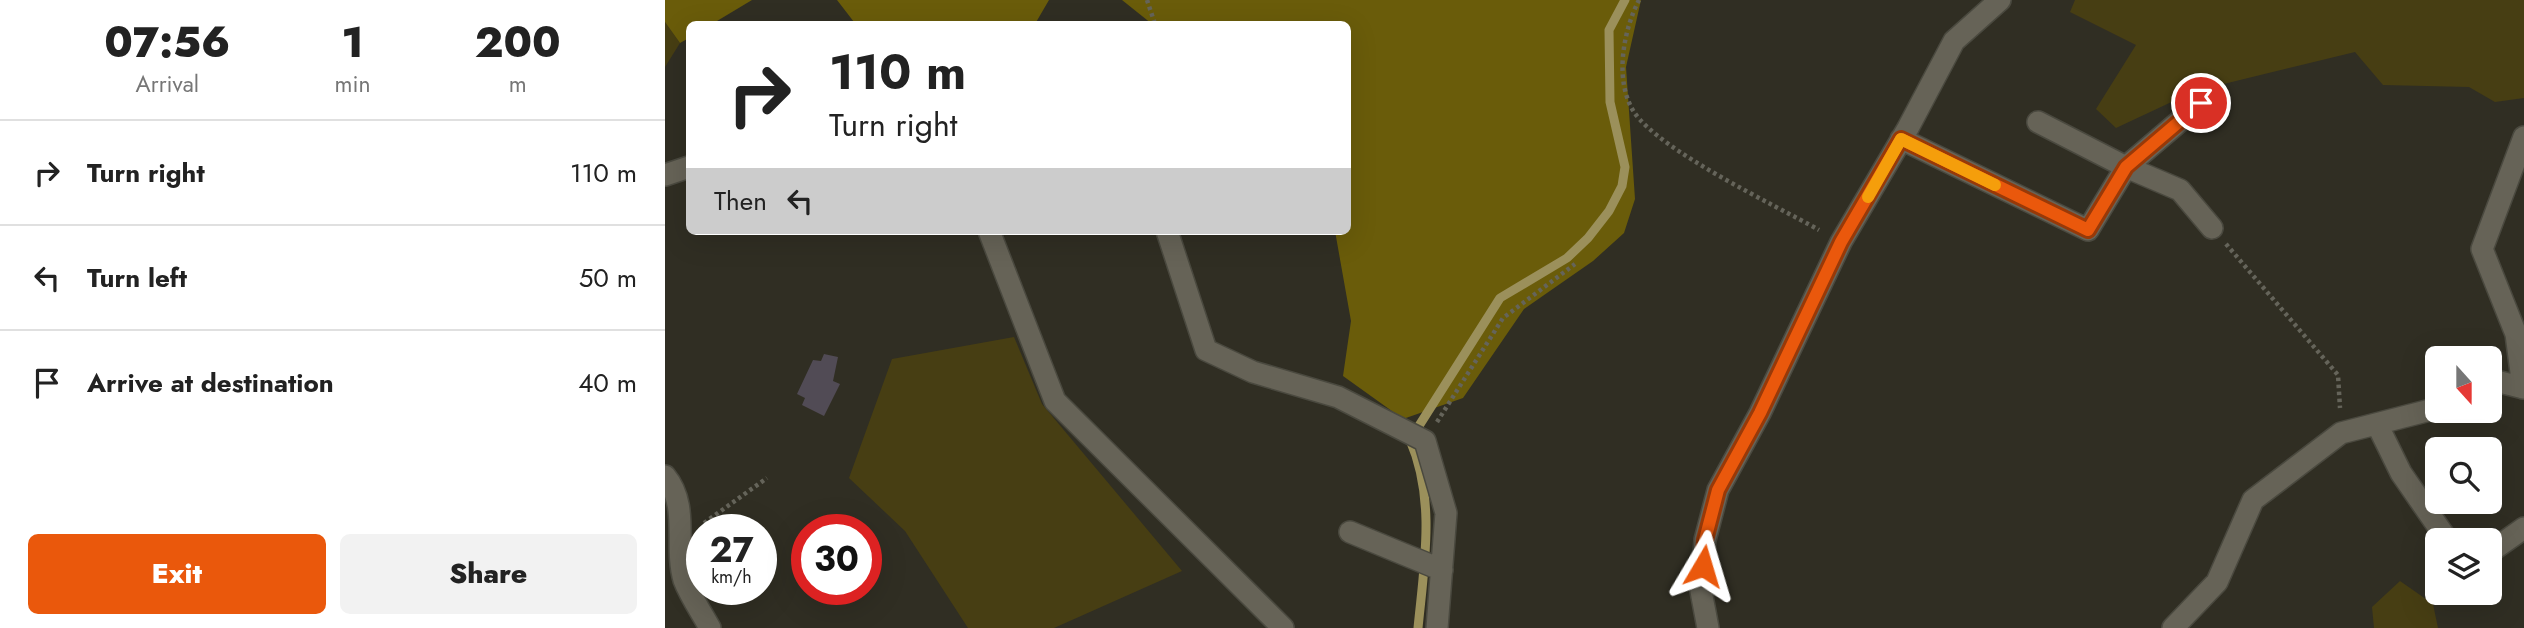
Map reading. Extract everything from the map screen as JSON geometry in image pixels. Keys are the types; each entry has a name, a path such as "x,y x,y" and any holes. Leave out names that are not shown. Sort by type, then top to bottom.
{"street":[{"path":"1708,628 1701,592 1705,540 1718,490 1760,413 1841,242 1954,41 2000,0"},
{"path":"1901,139 2088,230 2126,167 2201,103"},
{"path":"2038,122 2126,167 2179,190 2212,228"},
{"path":"2503,383 2524,388 2516,334 2482,249 2524,137"},
{"path":"665,175 686,168"},
{"path":"991,235 1055,401 1283,628"},
{"path":"1168,235 1206,350 1253,372 1338,397 1425,441 1446,513 1437,628"},
{"path":"2173,628 2217,582 2253,500 2341,433 2425,411"},
{"path":"2377,424 2401,473 2439,528"},
{"path":"665,476 672,484 681,519 685,580 710,628"},
{"path":"2502,544 2524,528"},
{"path":"1350,532 1442,570"}],"path":[{"path":"1147,0 1154,21"},
{"path":"1639,0 1627,23 1623,89 1635,113 1674,148 1841,242"},
{"path":"2212,228 2338,375 2341,433"},
{"path":"1425,441 1503,318 1575,264"},
{"path":"681,540 767,478"}],"shaded area":[{"path":"665,0 752,0 717,21 686,21 686,40 680,43 665,22"},
{"path":"837,0 1049,0 1037,21 853,21"},
{"path":"1122,0 1641,0 1626,67 1635,199 1624,233 1593,261 1524,309 1463,398 1403,419 1343,376 1351,321 1336,235 1351,235 1351,21 1148,21"},
{"path":"2075,0 2524,0 2524,98 2495,102 2469,87 2383,85 2355,52 2195,91 2116,128 2096,109 2136,45 2070,12"},
{"path":"665,22 680,43 665,67"},
{"path":"1014,337 1042,404 1182,571 1054,628 968,628 905,531 849,478 892,359"},
{"path":"2400,581 2425,598 2425,605 2433,605 2438,628 2374,628 2372,607"}],"building":[{"path":"824,354 838,357 833,381 840,384 824,416 802,405 805,398 797,394 813,360 821,361"}],"waterway":[{"path":"1418,628 1425,557 1426,509 1418,462 1410,440 1500,298 1567,258 1588,238 1609,211 1622,186 1625,167 1610,102 1609,30 1625,0"}],"slow traffic":[{"path":"1868,197 1901,139 1995,185"}],"route":[{"path":"1703,566 1705,540 1718,490 1760,413 1841,242 1901,139 2088,230 2126,167 2201,103"}]}
